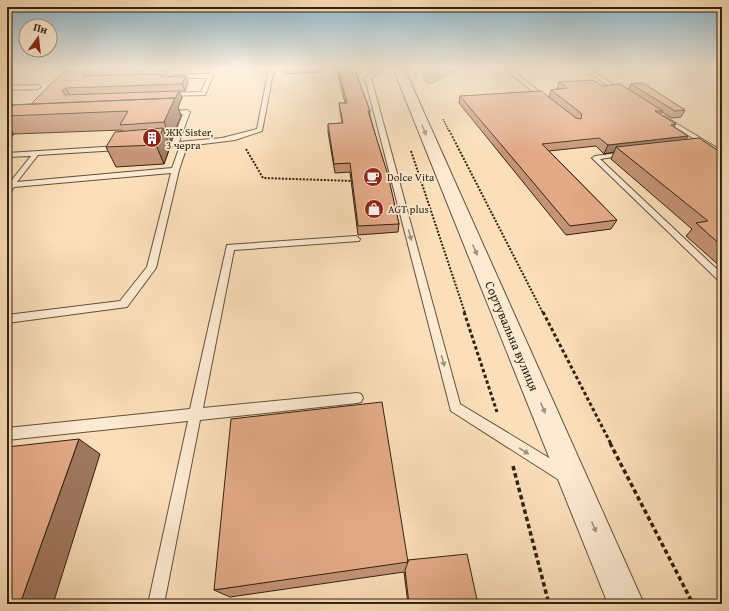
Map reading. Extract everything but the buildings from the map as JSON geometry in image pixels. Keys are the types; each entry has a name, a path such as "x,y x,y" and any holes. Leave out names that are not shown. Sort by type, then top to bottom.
{"street":[{"name":"Сортувальна вулиця","path":"410,97 626,604"}],"lane":[{"path":"152,146 239,138 260,130 266,97"},
{"path":"373,97 455,407 574,482"},
{"path":"541,97 553,106"},
{"path":"164,113 186,112 175,144"},
{"path":"655,113 722,154"},
{"path":"7,320 123,304 151,268 175,170 184,144"},
{"path":"692,146 707,145"},
{"path":"7,155 128,147"},
{"path":"9,188 36,153"},
{"path":"632,154 595,158 722,279"},
{"path":"9,188 175,170"},
{"path":"156,604 230,247 356,239"},
{"path":"7,434 357,398"}],"path":[{"path":"442,118 693,604"},
{"path":"239,138 263,178 358,181"},
{"path":"408,144 506,439 549,604"}],"place":[{"name":"ЖК Sister, 3 черга","path":"152,138"},
{"name":"Dolce Vita","path":"373,177"},
{"name":"AGT plus","path":"374,209"}]}
